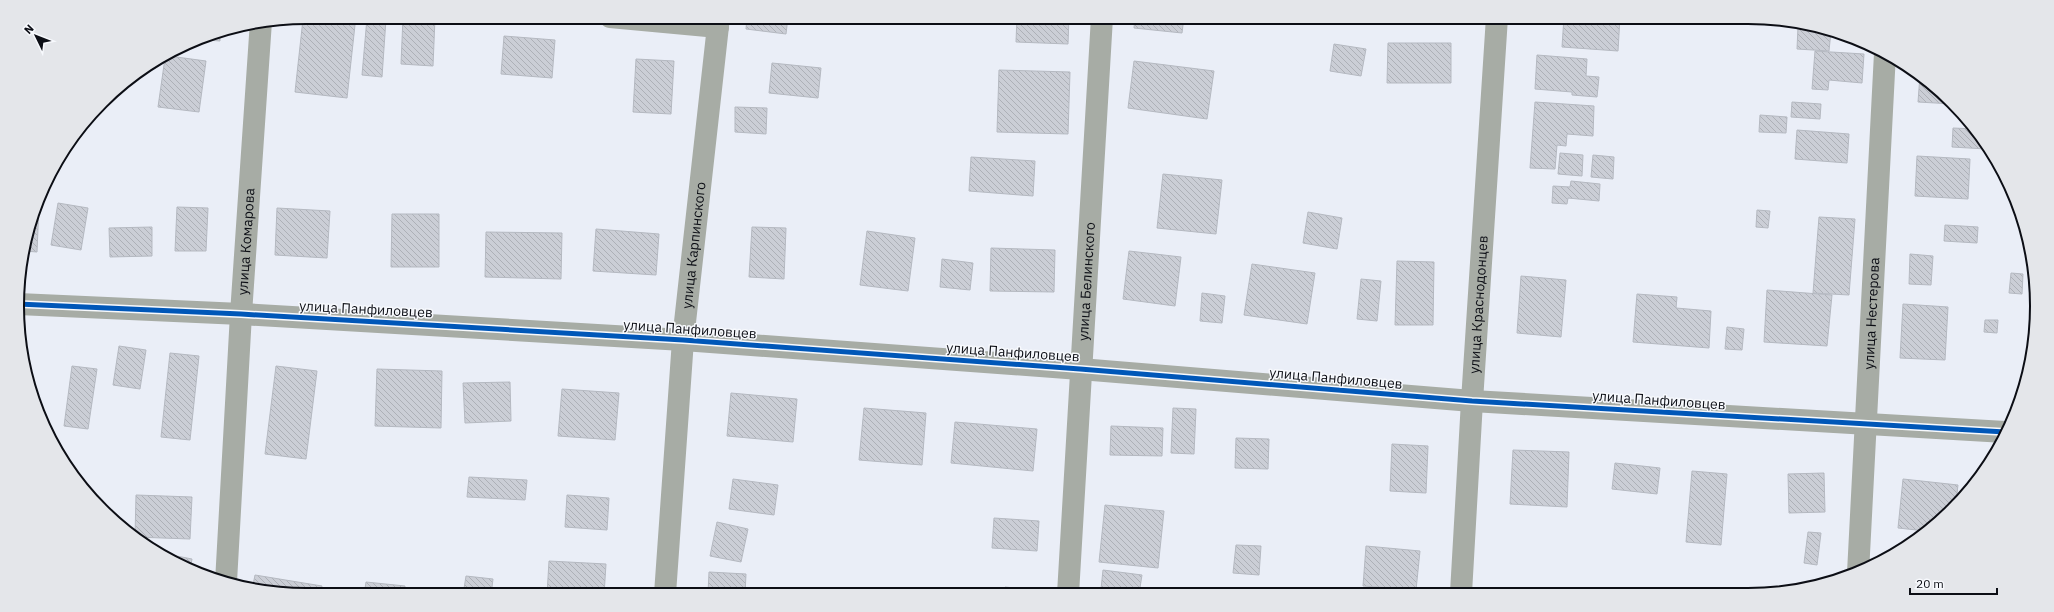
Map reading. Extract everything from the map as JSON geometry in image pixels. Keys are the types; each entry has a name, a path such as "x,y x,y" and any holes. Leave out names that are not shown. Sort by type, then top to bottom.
{"street":[{"name":"улица Карпинского","path":"665,588 683,340 719,24"},
{"name":"улица Белинского","path":"1068,588 1080,369 1102,24"},
{"name":"улица Краснодонцев","path":"1462,588 1472,400 1497,24"},
{"name":"улица Комарова","path":"226,576 241,314 262,27"},
{"name":"улица Нестерова","path":"1858,566 1884,59"},
{"name":"улица Панфиловцев","path":"24,304 241,314 683,340 1472,400 1866,425 2001,432"}],"building":[{"path":"302,24 355,25 347,98 295,92"},
{"path":"366,24 386,24 382,77 362,75"},
{"path":"403,24 435,24 433,66 401,64"},
{"path":"746,24 787,24 786,34 746,29"},
{"path":"1017,24 1069,24 1068,44 1016,42"},
{"path":"1134,24 1183,24 1182,33 1134,28"},
{"path":"1564,24 1620,24 1618,51 1562,47"},
{"path":"1798,28 1830,37 1829,51 1797,49"},
{"path":"504,36 555,40 552,78 501,74"},
{"path":"220,38 220,41 211,40"},
{"path":"1388,43 1451,43 1451,83 1387,83"},
{"path":"1334,44 1366,49 1361,76 1330,71"},
{"path":"1815,51 1864,54 1862,83 1829,80 1828,90 1812,89"},
{"path":"1537,55 1587,59 1586,76 1599,77 1597,97 1572,95 1572,92 1535,89"},
{"path":"174,57 206,61 199,112 158,107 164,62"},
{"path":"636,59 674,61 671,114 633,112"},
{"path":"1134,61 1214,71 1207,119 1128,108"},
{"path":"772,63 821,68 818,98 769,93"},
{"path":"999,70 1070,72 1068,134 997,132"},
{"path":"1920,82 1943,103 1918,102"},
{"path":"1535,102 1594,106 1593,136 1567,134 1566,146 1557,145 1555,169 1530,168"},
{"path":"1792,102 1821,104 1820,119 1791,117"},
{"path":"735,107 767,108 766,134 735,132"},
{"path":"1760,115 1787,117 1786,133 1759,132"},
{"path":"1953,128 1967,129 1982,149 1952,147"},
{"path":"1797,130 1849,134 1847,163 1795,159"},
{"path":"1560,153 1583,155 1582,176 1558,174"},
{"path":"1593,155 1614,157 1613,179 1591,177"},
{"path":"1917,156 1970,159 1968,199 1915,196"},
{"path":"971,157 1035,161 1033,196 969,191"},
{"path":"1163,174 1222,180 1216,234 1157,228"},
{"path":"1571,181 1600,184 1599,201 1568,198 1567,204 1552,203 1553,186 1570,187"},
{"path":"58,203 88,208 81,250 51,245"},
{"path":"177,207 208,208 206,251 175,251"},
{"path":"277,208 330,211 327,258 275,255"},
{"path":"1757,210 1770,211 1768,228 1756,227"},
{"path":"1308,212 1342,218 1337,249 1303,243"},
{"path":"392,214 439,214 439,267 391,267"},
{"path":"38,217 37,252 29,251"},
{"path":"1819,217 1855,219 1849,295 1813,293"},
{"path":"1945,225 1978,227 1977,243 1944,241"},
{"path":"152,227 152,256 110,257 109,228"},
{"path":"752,227 786,228 784,279 749,277"},
{"path":"596,229 659,234 656,275 593,271"},
{"path":"867,231 915,238 908,291 860,285"},
{"path":"486,232 562,233 561,279 485,277"},
{"path":"991,248 1055,250 1054,292 990,291"},
{"path":"1129,251 1181,257 1175,306 1123,299"},
{"path":"1910,254 1933,256 1931,285 1909,284"},
{"path":"942,259 973,263 970,290 940,287"},
{"path":"1397,261 1434,262 1433,325 1395,325"},
{"path":"1252,264 1315,273 1307,324 1244,315"},
{"path":"2011,273 2023,274 2022,294 2009,293"},
{"path":"1521,276 1566,280 1561,337 1517,333"},
{"path":"1361,279 1381,281 1377,321 1357,319"},
{"path":"1767,290 1832,295 1827,346 1764,342"},
{"path":"1202,293 1225,296 1222,323 1200,321"},
{"path":"1637,294 1677,297 1676,308 1711,311 1709,348 1633,342"},
{"path":"1903,304 1948,307 1945,360 1900,358"},
{"path":"1985,320 1998,320 1997,333 1984,332"},
{"path":"1727,327 1744,329 1742,350 1725,349"},
{"path":"119,346 146,350 140,389 113,385"},
{"path":"170,353 199,356 190,440 161,437"},
{"path":"72,366 97,369 88,429 64,426"},
{"path":"276,366 317,371 306,459 265,454"},
{"path":"377,369 442,371 441,428 375,426"},
{"path":"510,382 511,421 465,423 463,383"},
{"path":"562,389 619,393 615,440 558,436"},
{"path":"731,393 797,399 793,442 727,436"},
{"path":"864,408 926,413 922,465 859,460"},
{"path":"1173,408 1196,409 1194,454 1171,453"},
{"path":"955,422 1037,429 1033,471 951,463"},
{"path":"1111,426 1163,428 1162,456 1110,455"},
{"path":"1236,438 1269,439 1268,469 1235,468"},
{"path":"1392,444 1428,446 1426,493 1390,491"},
{"path":"1513,450 1569,452 1567,507 1510,504"},
{"path":"1615,463 1660,468 1657,494 1612,489"},
{"path":"1692,471 1727,474 1721,545 1686,542"},
{"path":"1824,473 1825,512 1789,513 1788,474"},
{"path":"469,477 527,480 525,500 467,497"},
{"path":"733,479 778,485 774,515 729,509"},
{"path":"1903,479 1958,485 1957,495 1920,530 1898,528"},
{"path":"136,495 192,497 190,539 145,537 135,531"},
{"path":"567,495 609,498 607,530 565,527"},
{"path":"1105,505 1164,511 1158,568 1099,562"},
{"path":"994,518 1039,521 1037,551 992,548"},
{"path":"717,522 748,529 741,562 710,556"},
{"path":"1808,532 1821,533 1817,565 1804,563"},
{"path":"1236,545 1261,546 1259,575 1233,573"},
{"path":"1366,546 1420,551 1416,588 1363,586"},
{"path":"175,556 192,559 191,564"},
{"path":"549,561 606,564 604,588 547,588"},
{"path":"1103,570 1142,575 1140,588 1101,588"},
{"path":"709,572 746,574 745,588 708,588"},
{"path":"255,575 322,586 322,588 306,588 269,586 253,583"},
{"path":"466,576 493,579 492,588 464,588"},
{"path":"366,582 405,586 405,588 365,588"}],"cycle path":[{"path":"24,304 241,314 683,340 1080,369 1472,401 2001,432"}]}
